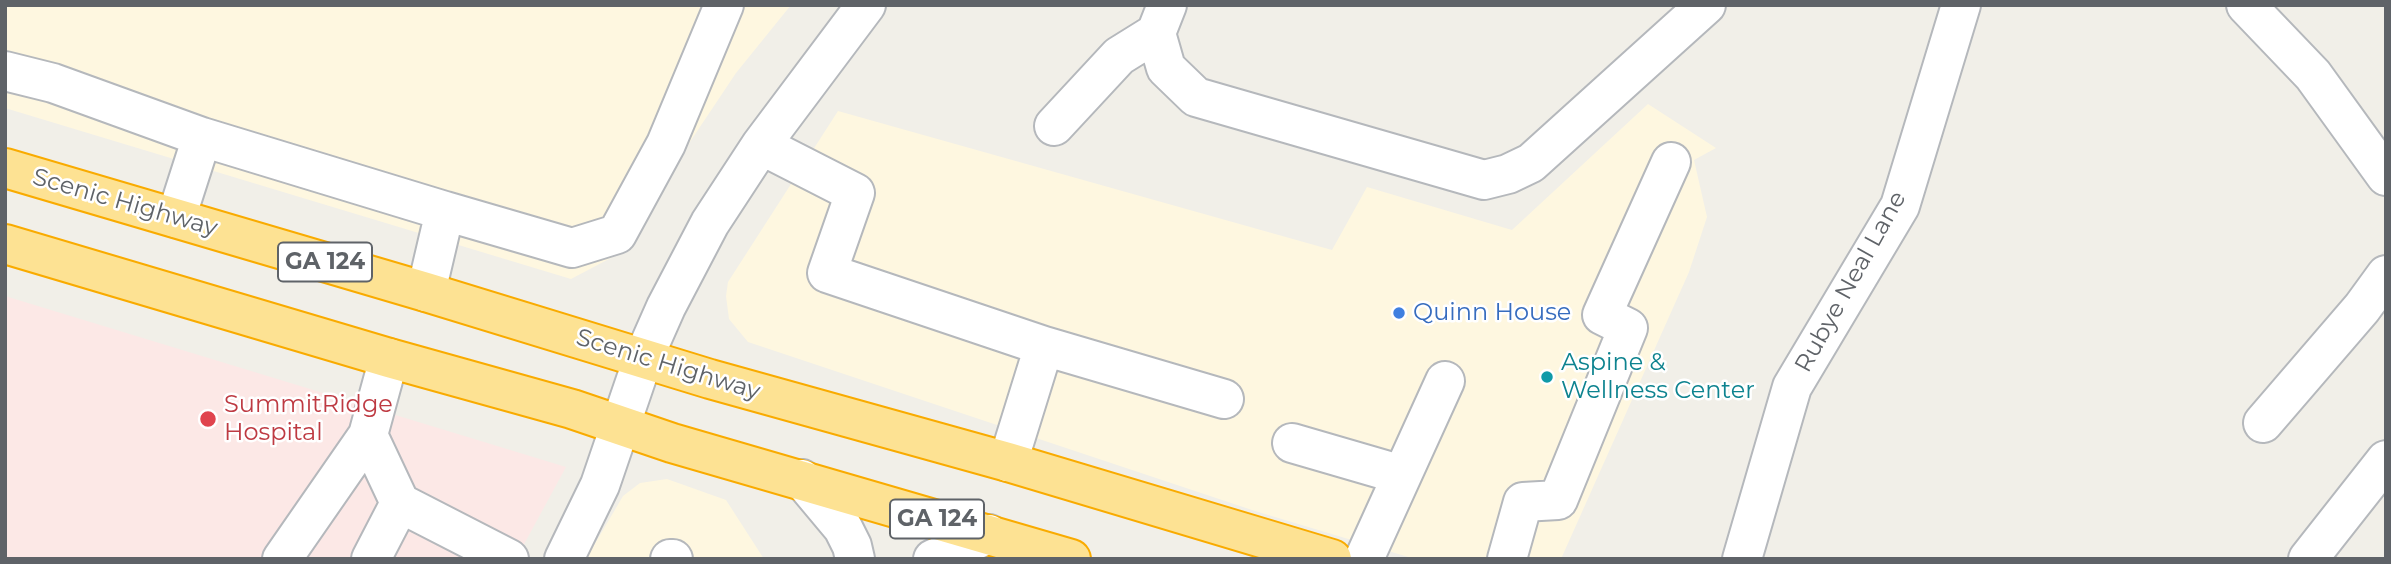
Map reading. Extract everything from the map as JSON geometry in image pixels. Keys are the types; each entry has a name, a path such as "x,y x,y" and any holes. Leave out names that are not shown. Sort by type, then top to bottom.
{"highway":[{"name":"Scenic Highway","path":"5,168 643,359 1008,462 1332,559"},
{"name":"GA 124","path":"5,244 1071,559"}],"street":[{"path":"5,71 53,83 202,137 572,248 617,234 666,144 724,5"},
{"path":"564,559 600,485 643,359 666,307 710,223 761,145 866,5"},
{"path":"1161,19 1166,68 1196,97 1484,180 1507,174 1531,163 1706,5"},
{"name":"Rubye Neal Lane","path":"1742,559 1792,387 1900,205 1961,5"},
{"path":"2246,5 2313,75 2386,176"},
{"path":"1054,127 1119,56 1161,19"},
{"path":"176,218 202,137"},
{"path":"761,145 855,193 827,273 1044,346 1224,399"},
{"path":"1507,559 1523,502 1558,500 1628,328 1602,315 1671,162"},
{"path":"426,292 445,211"},
{"path":"2263,423 2362,308 2386,275"},
{"path":"1008,462 1044,346"},
{"path":"282,559 368,435 389,358"},
{"path":"1364,559 1445,381"},
{"path":"368,435 400,503 466,549 509,559"},
{"path":"1292,443 1402,475"},
{"path":"2308,559 2384,466"},
{"path":"802,479 843,528 855,559"},
{"path":"371,559 400,503"},
{"path":"933,559 989,534"}],"shaded area":[{"path":"5,5 791,5 736,73 665,179 626,250 571,279 5,108"},
{"path":"1648,104 1716,148 1694,160 1707,217 1689,272 1561,559 1415,559 1255,511 748,342 729,319 726,296 728,282 838,111 1332,250 1367,187 1512,230"},
{"name":"SummitRidge Hospital","path":"5,296 566,467 516,559 5,559"},
{"path":"667,479 726,500 764,559 586,559 623,496 640,483"}],"place":[{"name":"Quinn House","path":"1399,313"},
{"name":"Aspine & Wellness Center","path":"1547,377"},
{"name":"SummitRidge Hospital","path":"208,419"}]}
